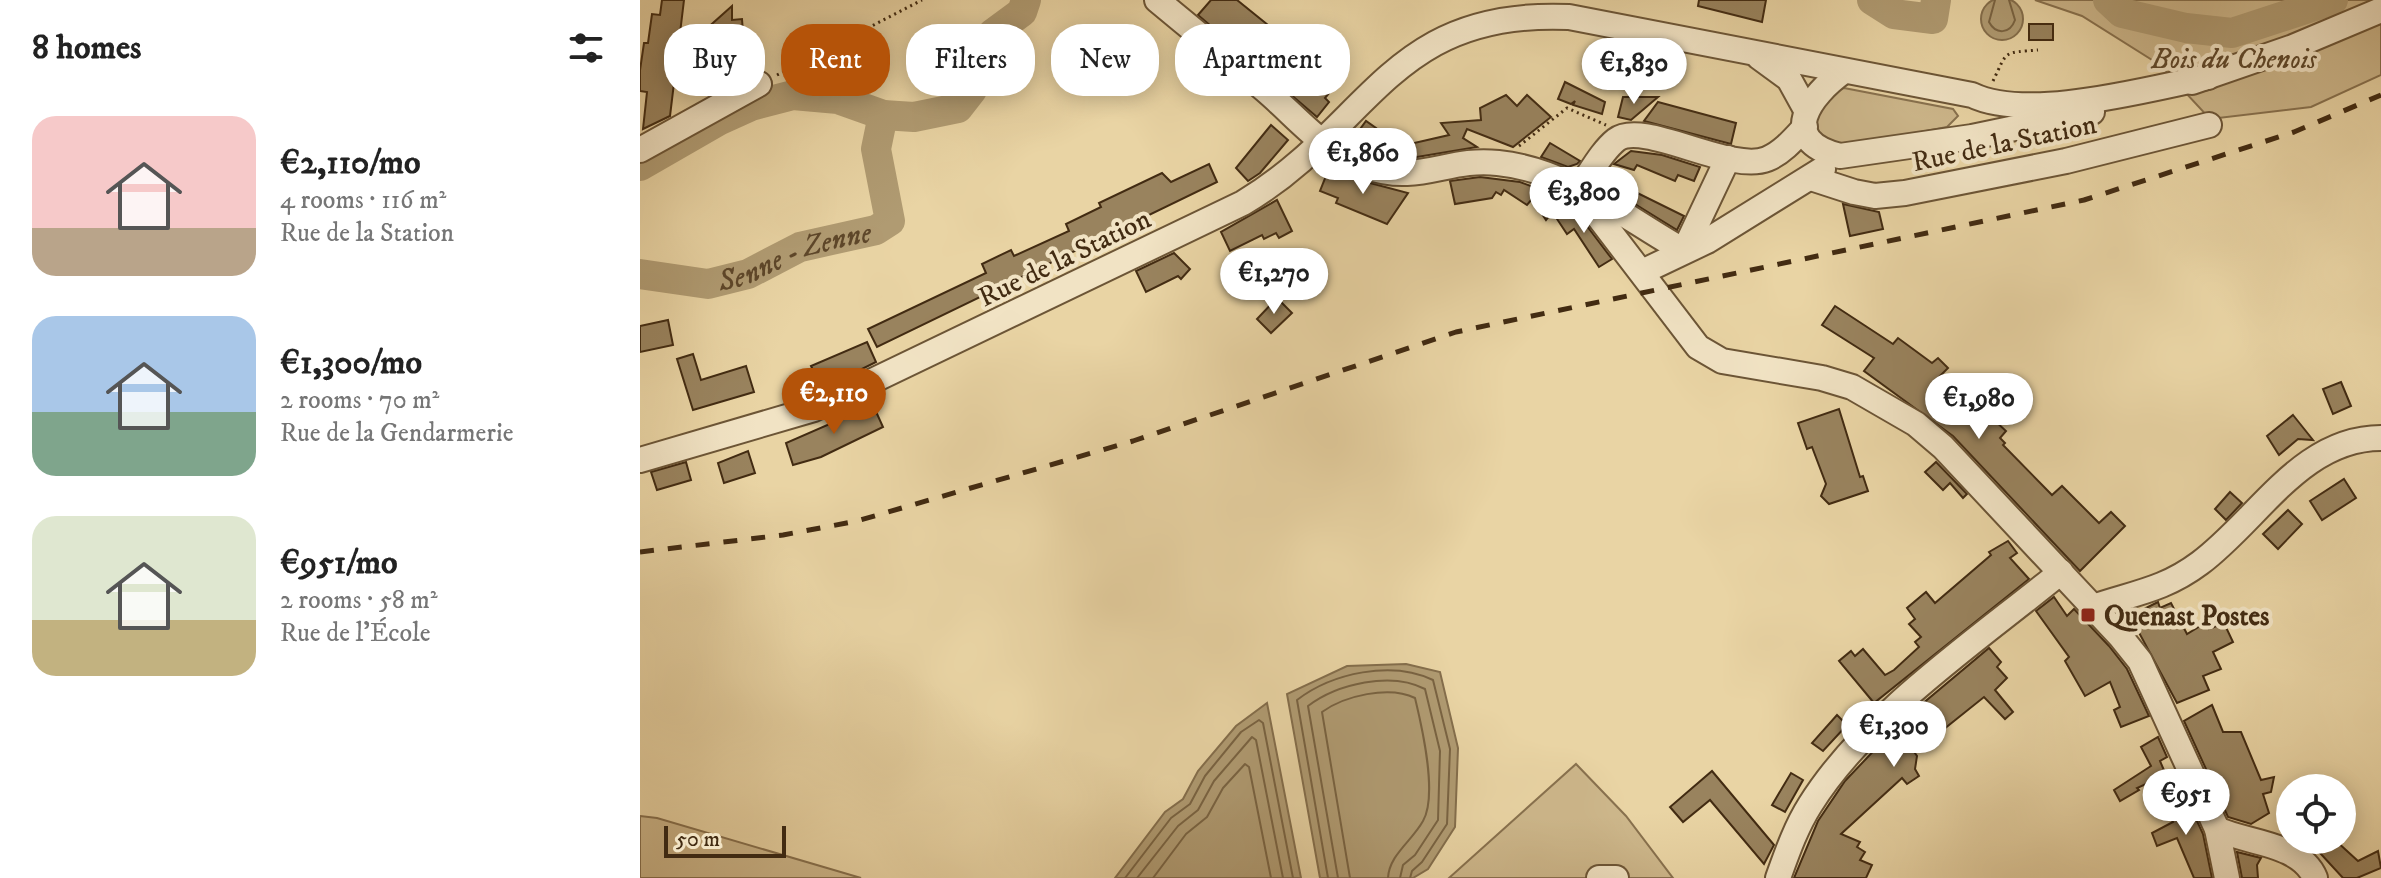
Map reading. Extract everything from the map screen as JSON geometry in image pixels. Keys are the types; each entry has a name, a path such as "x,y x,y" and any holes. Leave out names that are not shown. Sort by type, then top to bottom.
{"street":[{"path":"1157,0 1320,141 1367,167 1408,175 1476,161 1500,163 1546,174 1605,201 1684,251"},
{"path":"1642,272 1811,178 1840,156 2051,123 2160,94 2293,47 2381,10"},
{"name":"Rue de la Station","path":"640,460 814,409 1243,203 1287,172 1392,71 1417,53 1460,31 1501,19 1569,17 1978,98 2056,104 2208,77"},
{"path":"1754,53 1789,79 1820,148 1840,156"},
{"path":"1578,190 1621,137 1644,136 1749,162 1767,159 1805,118 1821,87 1844,71"},
{"path":"640,150 737,96"},
{"path":"1953,139 1968,131 1974,121 1978,98"},
{"name":"Rue de la Station","path":"1811,178 1865,194 1905,193 2066,161 2209,125"},
{"path":"1684,251 1728,158"},
{"path":"1578,190 1698,347 1722,361 1822,378 1852,387 1916,424 2061,572 2134,653 2153,684 2217,829 2227,878"},
{"path":"2093,607 2145,594 2176,578 2222,544 2314,458 2336,446 2364,438 2381,438"},
{"path":"1778,878 1809,807 1857,743 1886,715 2061,572"},
{"path":"2217,829 2288,853 2315,878"},
{"path":"1599,878 1616,878"}],"path":[{"path":"765,81 922,0"},
{"path":"1978,98 1999,69 2000,58 2007,52 2038,50"},
{"path":"1500,163 1567,108 1599,120 1621,137"}],"green space":[{"name":"Bois du Chenois","path":"2035,0 2381,0 2381,75 2311,107 2210,119 2160,65 2082,16"},
{"path":"1844,88 1953,109 1958,116 1947,127 1846,146 1820,136 1816,123 1826,93"},
{"path":"1576,764 1626,816 1673,878 1449,878"},
{"path":"640,816 657,818 861,878 640,878"}],"water":[{"path":"1994,0 2010,0 2021,11 2021,27 2010,38 1994,38 1983,27 1983,11"},
{"path":"1406,664 1440,672 1458,748 1455,827 1428,869 1413,878 1320,878 1287,694 1347,666"},
{"path":"1267,703 1301,878 1115,878 1165,812 1183,799 1198,771 1236,726"}],"building":[{"path":"662,0 684,0 681,24 664,24 664,96 672,96 670,116 643,129 647,92 640,91 640,70 644,43 648,43 652,14 660,15"},
{"path":"1211,0 1237,0 1267,24 1208,24 1198,15"},
{"path":"1699,0 1766,0 1762,22 1698,6"},
{"path":"732,6 732,20 742,19 742,24 712,24"},
{"path":"2029,24 2053,24 2053,40 2029,40"},
{"path":"1565,82 1605,102 1602,114 1573,105 1575,101 1571,104 1558,99"},
{"path":"1506,95 1517,106 1527,95 1551,117 1513,147 1467,129 1463,138 1477,147 1417,157 1388,157 1350,143 1366,121 1376,128 1373,132 1410,144 1449,135 1441,123 1481,120 1480,108"},
{"path":"1292,96 1327,96 1329,102 1317,117"},
{"path":"1623,97 1658,97 1631,120 1618,117"},
{"path":"1658,102 1736,123 1731,144 1644,121"},
{"path":"1271,125 1288,140 1260,173 1248,181 1236,168"},
{"path":"1550,143 1580,161 1568,167 1541,157"},
{"path":"1631,151 1662,155 1700,167 1694,181 1678,175 1675,181 1637,165 1634,170 1614,164"},
{"path":"1209,164 1217,182 877,347 868,329 986,273 982,264 1011,250 1014,256 1069,231 1066,224 1101,207 1099,203 1162,173 1171,182"},
{"path":"1330,166 1355,179 1408,193 1387,224 1336,203 1338,198 1320,191"},
{"path":"1480,177 1520,182 1563,198 1546,220 1532,199 1527,205 1504,190 1501,195 1496,192 1492,198 1455,204 1450,181"},
{"path":"1605,177 1684,216 1677,230 1601,183"},
{"path":"1277,200 1292,231 1279,238 1276,233 1264,239 1262,235 1230,251 1221,232"},
{"path":"1843,204 1879,212 1883,229 1850,236"},
{"path":"1571,205 1612,259 1599,267 1574,229 1567,234 1557,219"},
{"path":"1174,253 1190,269 1181,279 1178,276 1146,292 1136,271"},
{"path":"1277,298 1292,313 1271,333 1257,319"},
{"path":"1835,306 1893,344 1898,338 1932,363 1938,358 1948,368 1933,383 1982,426 1992,418 2006,431 2000,438 2005,443 2003,445 2052,495 2062,486 2099,523 2111,512 2125,526 2080,571 1953,436 1864,371 1874,358 1822,325"},
{"path":"668,320 673,345 640,352 640,326"},
{"path":"867,342 876,362 822,389 811,366"},
{"path":"693,354 701,380 746,366 754,392 693,410 677,359"},
{"path":"2341,382 2351,406 2333,414 2323,389"},
{"path":"873,405 883,427 821,457 793,465 786,443"},
{"path":"1839,409 1860,477 1863,476 1868,491 1829,504 1821,496 1826,484 1812,447 1807,449 1798,423"},
{"path":"2293,415 2313,440 2298,439 2279,455 2267,436"},
{"path":"748,451 755,473 724,483 718,463"},
{"path":"686,462 691,480 657,490 651,472"},
{"path":"1936,462 1967,494 1963,498 1950,483 1943,490 1925,472"},
{"path":"2344,479 2356,498 2322,520 2310,501"},
{"path":"2230,492 2242,503 2226,520 2215,509"},
{"path":"2288,510 2302,524 2278,549 2263,534"},
{"path":"2008,541 2017,553 2010,558 2029,579 1874,703 1839,661 1851,651 1855,656 1863,649 1885,675 1894,670 1919,647 1915,642 1921,637 1909,624 1915,619 1907,608 1926,592 1935,603 1991,555 1989,552"},
{"path":"2054,597 2067,616 2074,609 2109,646 2127,669 2149,716 2121,727 2114,710 2120,707 2110,682 2085,696 2065,661 2069,657 2036,611"},
{"path":"2158,602 2160,608 2171,603 2187,634 2205,623 2209,629 2224,623 2233,642 2213,652 2221,669 2203,676 2209,690 2177,703 2130,616"},
{"path":"1989,648 2001,662 1997,667 2007,678 1995,690 2013,712 2005,719 1984,697 1944,729 1942,726 1912,749 1917,756 1915,769 1919,776 1907,784 1902,778 1841,834 1860,842 1857,847 1865,852 1860,860 1872,865 1866,878 1794,878 1818,821 1845,781 1903,720"},
{"path":"2212,705 2223,732 2241,732 2261,780 2274,777 2271,792 2263,794 2269,813 2251,824 2228,817 2184,721"},
{"path":"1837,715 1847,725 1823,751 1812,743"},
{"path":"2158,737 2167,757 2160,761 2166,775 2137,788 2139,790 2120,801 2114,790 2151,766 2141,747"},
{"path":"1712,771 1774,845 1764,864 1710,800 1683,822 1670,807"},
{"path":"1791,773 1803,780 1785,812 1772,805"},
{"path":"2185,795 2203,834 2212,878 2194,878 2177,838 2157,846 2152,833 2173,822 2165,803"},
{"path":"2378,851 2381,868 2357,878 2343,878 2321,854 2350,854 2358,861"},
{"path":"2237,852 2261,858 2257,865 2258,878 2242,878"}],"waterway":[{"path":"640,166 720,120 751,106 793,95 838,99 883,115 914,117 958,108 972,90 992,34 1022,12 1026,0"},
{"path":"1872,0 1894,14 1933,19 1936,0"},
{"path":"2108,0 2122,13 2186,28 2232,33 2333,0"},
{"name":"Senne - Zenne","path":"640,274 708,284 748,274 800,247 876,230 890,221 876,149 883,115"}],"railway":[{"path":"640,552 783,535 857,521 1133,441 1456,332 2084,200 2294,132 2381,95"}],"place":[{"name":"Quenast Postes","path":"2088,615"}]}
